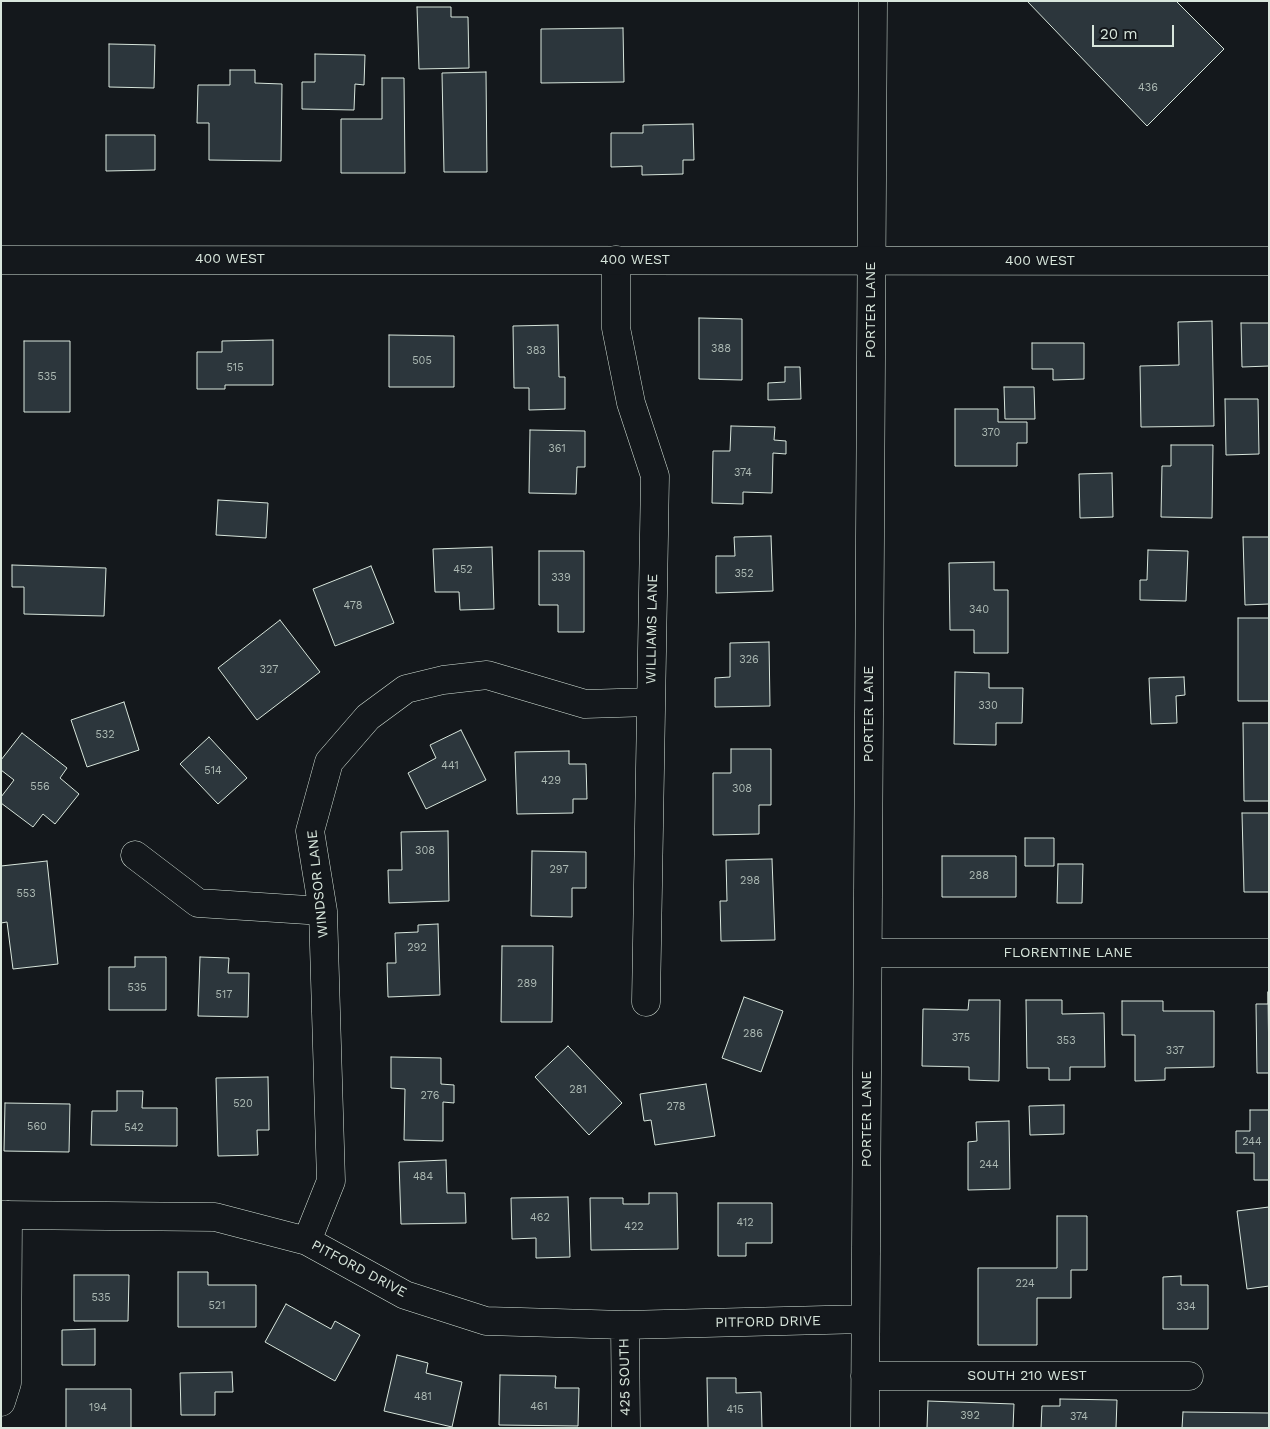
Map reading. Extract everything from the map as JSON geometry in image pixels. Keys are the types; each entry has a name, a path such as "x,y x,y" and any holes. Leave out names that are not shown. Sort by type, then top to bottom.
{"street":[{"name":"PORTER LANE","path":"865,1428 873,1"},
{"name":"400 WEST","path":"1,260 1269,261"},
{"name":"WILLIAMS LANE","path":"616,260 616,328 631,403 655,476 646,1002"},
{"name":"WINDSOR LANE","path":"308,1241 331,1181 323,911 310,831 330,762 368,717 406,689 443,680 488,675 586,704 651,702"},
{"path":"135,855 198,903 323,911"},
{"name":"FLORENTINE LANE","path":"868,953 1269,953"},
{"path":"1,1402 7,1383 4,1215"},
{"name":"PITFORD DRIVE","path":"4,1215 215,1217 308,1241 405,1295 486,1320 625,1325 865,1320"},
{"name":"425 SOUTH","path":"625,1325 626,1428"},
{"name":"SOUTH 210 WEST","path":"865,1376 1189,1376"}],"building":[{"path":"1027,1 1176,1 1224,49 1147,126"},
{"path":"417,7 451,7 451,17 468,17 469,68 419,69"},
{"path":"623,28 624,82 541,83 541,29"},
{"path":"109,44 155,45 154,88 109,87"},
{"path":"315,54 365,55 364,85 355,84 354,110 302,109 302,82 315,82"},
{"path":"230,70 255,70 255,83 282,84 281,161 209,160 209,123 197,123 198,85 230,85"},
{"path":"486,72 487,172 444,172 442,73"},
{"path":"382,78 404,78 405,173 341,173 341,119 382,119"},
{"path":"693,124 694,160 683,160 683,174 642,175 642,166 611,167 611,133 643,133 643,125"},
{"path":"106,135 155,135 155,170 106,171"},
{"path":"699,318 742,319 742,380 699,379"},
{"path":"1212,321 1214,426 1141,427 1140,366 1179,365 1178,322"},
{"path":"1241,323 1269,323 1269,366 1242,367"},
{"path":"558,325 559,377 565,377 565,409 529,410 529,388 514,388 513,326"},
{"path":"389,335 454,336 454,387 389,387"},
{"path":"273,340 273,385 225,385 225,389 197,389 197,352 222,352 222,341"},
{"path":"24,341 70,341 70,412 24,412"},
{"path":"1032,343 1084,343 1084,379 1053,380 1053,369 1032,369"},
{"path":"785,367 800,367 801,399 768,400 768,383 785,382"},
{"path":"1004,387 1034,387 1035,419 1005,419"},
{"path":"1225,399 1258,399 1259,454 1226,455"},
{"path":"955,409 998,409 998,422 1027,422 1027,443 1017,443 1017,466 955,466"},
{"path":"731,426 775,427 774,440 786,441 786,454 773,453 772,493 743,492 743,504 712,503 713,451 730,451"},
{"path":"530,430 585,431 585,467 577,467 576,494 529,493"},
{"path":"1171,445 1213,445 1212,518 1161,517 1162,466 1171,466"},
{"path":"1112,473 1113,517 1080,518 1079,474"},
{"path":"218,500 268,503 266,538 216,535"},
{"path":"771,536 773,591 716,593 716,556 735,556 734,537"},
{"path":"1243,537 1269,537 1269,604 1245,605"},
{"path":"492,547 494,609 460,610 459,592 435,592 433,549"},
{"path":"1148,550 1188,551 1186,601 1140,600 1140,580 1147,580"},
{"path":"539,551 584,551 584,632 558,632 558,605 539,605"},
{"path":"994,562 994,590 1008,590 1008,653 974,653 974,630 950,630 949,563"},
{"path":"12,565 106,568 104,616 24,614 24,587 12,587"},
{"path":"371,566 394,623 335,646 313,589"},
{"path":"1238,618 1269,618 1269,701 1238,701"},
{"path":"280,620 320,672 257,720 218,668"},
{"path":"769,642 770,706 715,707 715,678 730,677 730,643"},
{"path":"955,672 989,673 989,688 1023,688 1022,723 996,723 996,745 954,744"},
{"path":"1184,677 1185,695 1176,696 1177,723 1151,724 1149,678"},
{"path":"124,702 139,750 87,767 71,720"},
{"path":"1243,723 1269,723 1269,801 1244,801"},
{"path":"461,730 486,780 426,809 408,773 436,758 430,745"},
{"path":"22,733 67,768 60,778 79,794 55,824 43,814 33,827 1,803 1,797 14,780 1,770 1,760"},
{"path":"209,737 247,778 218,804 180,764"},
{"path":"731,749 771,749 771,805 759,805 759,834 713,835 713,773 731,773"},
{"path":"569,751 569,764 586,764 587,799 573,799 573,813 517,814 515,752"},
{"path":"1242,813 1269,813 1269,892 1244,892"},
{"path":"448,831 449,901 389,903 388,870 402,870 401,832"},
{"path":"1025,838 1054,838 1054,866 1025,866"},
{"path":"532,851 586,852 586,888 572,888 572,917 531,916"},
{"path":"942,856 1016,856 1016,897 942,897"},
{"path":"772,859 775,940 721,941 720,901 727,901 726,860"},
{"path":"47,861 58,964 13,969 7,922 1,923 1,866"},
{"path":"1058,864 1083,864 1082,903 1057,903"},
{"path":"438,924 440,995 388,997 387,963 396,963 395,933 418,932 418,925"},
{"path":"502,946 553,946 552,1022 501,1022"},
{"path":"135,957 166,957 166,1010 109,1010 109,967 135,967"},
{"path":"200,957 229,958 228,973 249,973 248,1017 198,1016"},
{"path":"1268,992 1269,1073 1257,1073 1256,1004 1268,1004"},
{"path":"744,997 783,1011 761,1072 722,1058"},
{"path":"969,1000 1000,1000 999,1081 969,1080 969,1067 922,1066 923,1009 968,1010"},
{"path":"1026,1000 1062,1000 1062,1014 1104,1013 1105,1067 1070,1067 1070,1080 1049,1080 1049,1068 1027,1068"},
{"path":"1122,1001 1163,1001 1163,1011 1214,1011 1214,1067 1165,1068 1165,1080 1135,1081 1135,1035 1122,1035"},
{"path":"568,1046 622,1103 589,1135 535,1077"},
{"path":"391,1057 441,1058 441,1084 454,1085 454,1103 443,1102 443,1141 404,1140 405,1089 391,1088"},
{"path":"268,1077 269,1130 257,1130 258,1155 218,1156 216,1078"},
{"path":"706,1084 715,1136 655,1145 651,1120 644,1121 640,1094"},
{"path":"117,1091 143,1091 142,1108 177,1108 177,1146 91,1145 92,1111 117,1111"},
{"path":"5,1103 70,1104 69,1152 4,1151"},
{"path":"1064,1105 1064,1134 1030,1135 1029,1106"},
{"path":"1250,1110 1269,1110 1269,1180 1254,1180 1254,1153 1236,1153 1236,1131 1250,1131"},
{"path":"1009,1121 1010,1189 968,1190 968,1142 977,1141 976,1122"},
{"path":"446,1160 447,1193 465,1193 466,1223 401,1224 399,1162"},
{"path":"649,1193 677,1193 678,1249 591,1250 590,1198 623,1198 623,1204 649,1204"},
{"path":"568,1197 570,1257 536,1258 536,1238 512,1239 511,1198"},
{"path":"718,1203 772,1203 772,1243 746,1243 746,1256 718,1256"},
{"path":"1269,1207 1269,1286 1247,1289 1237,1211"},
{"path":"1057,1216 1087,1216 1087,1270 1071,1270 1071,1298 1037,1298 1037,1345 978,1345 978,1268 1057,1268"},
{"path":"178,1272 208,1272 208,1285 256,1285 256,1327 178,1327"},
{"path":"74,1275 129,1275 128,1321 74,1321"},
{"path":"1181,1276 1181,1285 1208,1285 1208,1329 1163,1329 1163,1277"},
{"path":"286,1304 331,1329 335,1321 360,1335 335,1381 265,1342"},
{"path":"95,1329 95,1365 62,1365 62,1330"},
{"path":"397,1355 428,1363 426,1373 462,1382 452,1427 384,1411"},
{"path":"232,1372 233,1392 215,1392 215,1415 181,1415 180,1373"},
{"path":"500,1375 556,1376 555,1388 579,1388 578,1426 499,1425"},
{"path":"707,1378 736,1378 736,1393 761,1392 762,1428 708,1428"},
{"path":"66,1389 131,1389 131,1428 66,1428"},
{"path":"1060,1399 1117,1400 1116,1428 1041,1428 1042,1406 1060,1406"},
{"path":"928,1401 1014,1404 1013,1428 927,1428"},
{"path":"1183,1412 1269,1413 1269,1428 1182,1428"}]}
